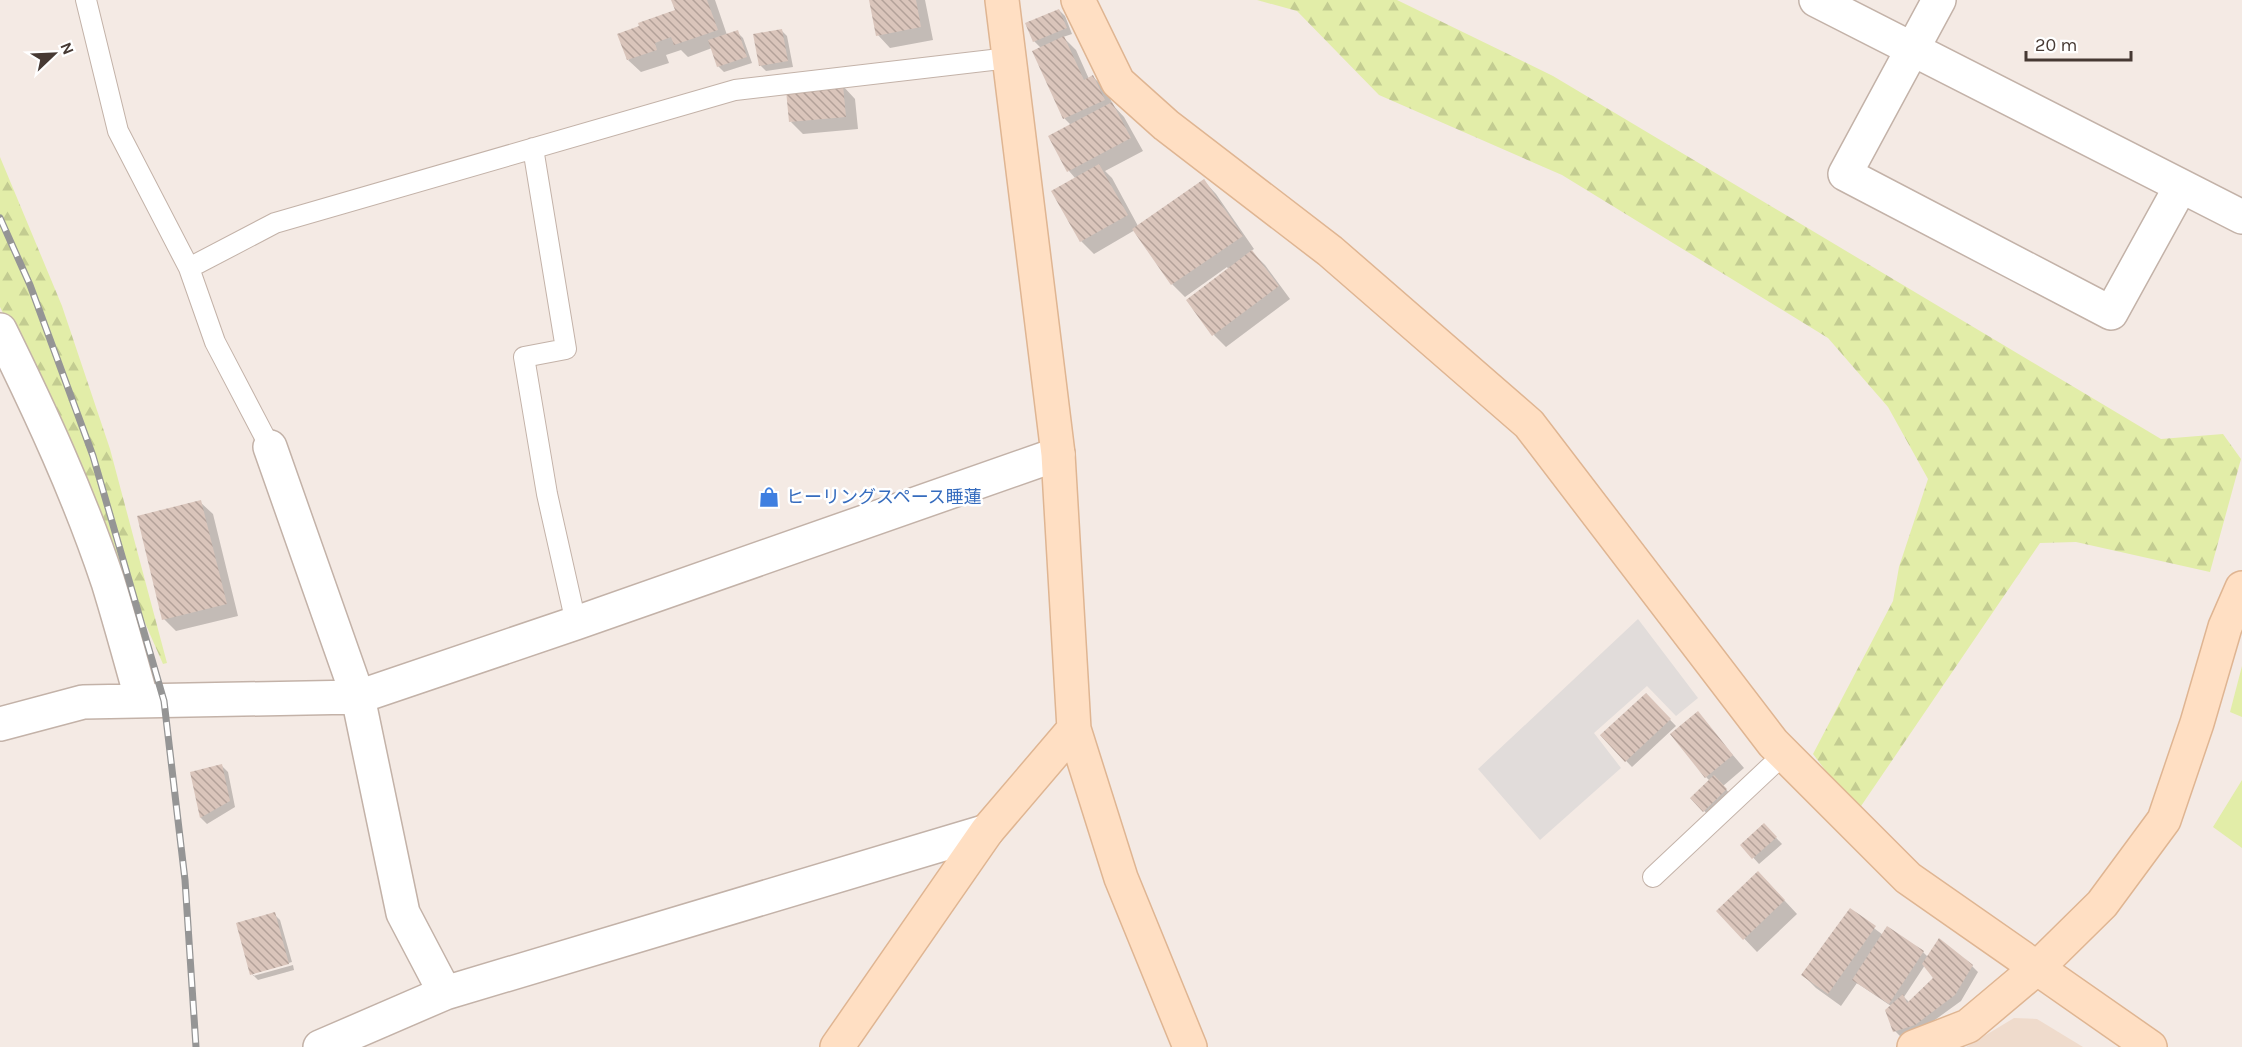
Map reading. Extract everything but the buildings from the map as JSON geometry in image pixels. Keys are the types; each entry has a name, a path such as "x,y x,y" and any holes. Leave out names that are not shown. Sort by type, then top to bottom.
{"street":[{"path":"1002,0 1058,454 1074,729 1121,878 1190,1047"},
{"path":"1078,0 1118,82 1166,125 1330,251 1529,424 1773,743 1908,879 2150,1047"},
{"path":"1816,0 2242,217"},
{"path":"1939,0 1845,174 2111,313 2181,186"},
{"path":"0,330 28,386 74,492 107,581 142,701"},
{"path":"270,447 358,697 403,913 445,993"},
{"path":"0,724 83,702 358,697 1058,454"},
{"path":"1914,1047 1968,1026 2037,968 2102,904 2164,820 2197,723 2225,627 2242,588"},
{"path":"837,1047 987,831 1074,729"},
{"path":"320,1047 445,993 987,831"},
{"path":"352,1047 375,1024"}],"lane":[{"path":"86,0 118,131 189,268 215,342 270,447"},
{"path":"189,268 275,223 735,90 1009,58"},
{"path":"533,148 566,349 524,357 547,494 576,623"},
{"path":"1653,877 1785,754"}],"shaded area":[{"path":"1638,619 1698,698 1676,716 1647,686 1594,733 1621,768 1540,840 1478,769"},
{"path":"2014,1018 2037,1019 2083,1047 1966,1047"}],"green space":[{"path":"1257,0 1397,0 1553,76 2161,439 2223,434 2241,459 2210,572 2076,542 2040,543 1857,812 1813,754 1893,601 1899,567 1928,479 1888,407 1828,338 1562,175 1379,95 1297,11"},
{"path":"0,157 62,306 110,449 167,663 163,664 84,483 0,307"},
{"path":"2242,666 2242,717 2230,712"},
{"path":"2242,780 2242,848 2213,827"}],"railway":[{"path":"0,218 30,285 93,456 164,701 185,880 196,1047"}],"place":[{"name":"ヒーリングスペース睡蓮","path":"769,497"}]}
